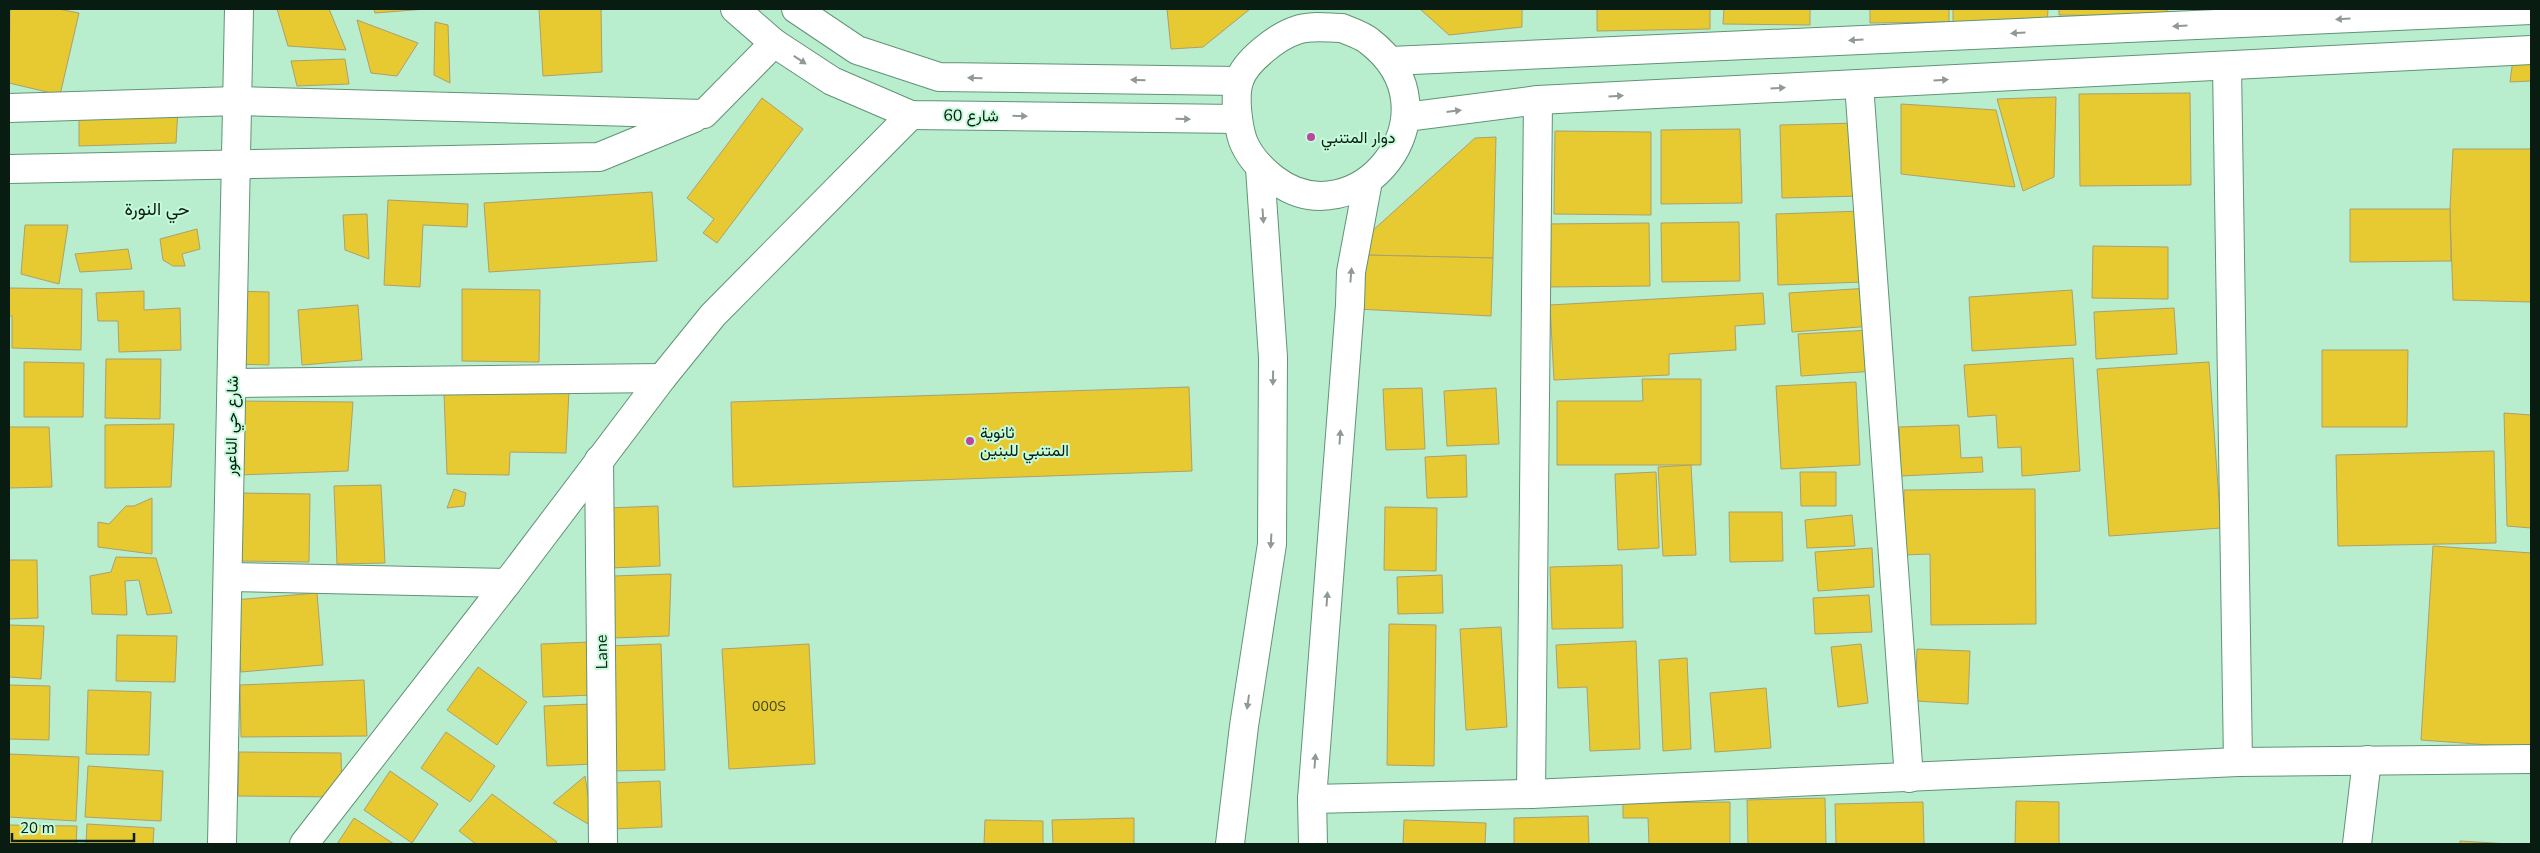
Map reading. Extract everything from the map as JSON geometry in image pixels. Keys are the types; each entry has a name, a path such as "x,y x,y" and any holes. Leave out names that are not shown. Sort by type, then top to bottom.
{"street":[{"name":"شارع حي الناعور","path":"222,844 239,9"},
{"name":"شارع 60","path":"735,9 774,44 832,81 911,115 1238,119"},
{"path":"796,9 857,50 939,77 1239,81"},
{"path":"1390,61 2239,16 2531,10"},
{"path":"1340,18 1369,40 1390,61 1403,87 1406,117 1402,134 1390,161 1368,181 1340,193 1311,194 1283,186 1260,168 1244,143 1238,119 1239,81 1272,41 1299,29 1340,18"},
{"path":"9,169 599,157 704,114 774,44"},
{"path":"1406,117 1538,100 2531,50"},
{"path":"2227,66 2238,762"},
{"path":"1859,84 1909,778"},
{"path":"1531,794 1538,100"},
{"path":"9,108 237,101 704,114"},
{"path":"304,844 508,583 662,378 713,315 911,115"},
{"path":"1230,844 1244,726 1272,544 1273,358 1260,168"},
{"path":"1313,844 1312,799 1351,272 1368,181"},
{"path":"232,383 662,378"},
{"name":"Lane","path":"599,460 603,844"},
{"path":"228,577 508,583"},
{"path":"1312,799 1531,794 2238,762 2531,759"},
{"path":"2357,844 2367,760"}],"building":[{"path":"10,9 58,9 79,13 60,95 9,83"},
{"path":"277,9 329,9 346,50 288,46"},
{"path":"374,9 426,9 375,13"},
{"path":"539,9 601,9 602,72 543,76"},
{"path":"1167,9 1250,9 1203,47 1171,49"},
{"path":"1420,9 1522,9 1522,27 1449,35"},
{"path":"1597,9 1710,9 1710,29 1597,31"},
{"path":"1724,9 1810,9 1810,25 1723,24"},
{"path":"1870,9 1949,9 1949,22 1870,23"},
{"path":"1953,9 2048,9 2047,27 1953,24"},
{"path":"2059,9 2167,9 2167,16 2059,15"},
{"path":"357,20 418,43 397,76 371,73"},
{"path":"435,22 448,25 450,83 434,75"},
{"path":"2531,50 2531,81 2510,82 2514,51"},
{"path":"345,59 349,84 297,86 291,61"},
{"path":"2190,93 2191,185 2080,186 2079,94"},
{"path":"2056,97 2054,177 2023,191 1997,99"},
{"path":"762,98 803,129 717,243 703,233 714,219 687,198"},
{"path":"1901,104 1996,110 2015,187 1901,174"},
{"path":"178,109 176,143 79,146 79,113"},
{"path":"1859,123 1860,196 1782,198 1780,125"},
{"path":"1740,129 1742,203 1661,204 1661,130"},
{"path":"1555,131 1651,132 1651,215 1554,214"},
{"path":"1496,137 1493,258 1366,255 1360,242 1475,138"},
{"path":"2453,149 2531,149 2531,302 2453,300 2450,209"},
{"path":"652,192 657,261 489,272 484,203"},
{"path":"388,200 468,204 467,227 423,225 420,287 384,285"},
{"path":"2350,209 2450,209 2451,261 2350,262"},
{"path":"1862,211 1864,282 1778,285 1776,214"},
{"path":"367,214 369,259 345,250 343,215"},
{"path":"1739,222 1740,281 1662,282 1661,223"},
{"path":"1649,223 1650,286 1546,287 1545,224"},
{"path":"25,225 68,225 59,284 21,274"},
{"path":"197,229 200,249 182,254 185,266 173,266 163,260 160,239"},
{"path":"2093,246 2168,247 2168,299 2092,298"},
{"path":"128,249 132,269 80,272 75,254"},
{"path":"1366,255 1493,258 1491,316 1357,309"},
{"path":"9,288 82,289 81,350 12,348 12,316 9,316"},
{"path":"1870,288 1873,326 1792,332 1789,293"},
{"path":"462,289 540,290 539,362 462,361"},
{"path":"2072,290 2076,345 1972,351 1969,297"},
{"path":"144,291 144,310 180,308 181,350 119,352 118,321 98,321 96,293"},
{"path":"234,291 269,292 269,365 234,364"},
{"path":"1763,293 1765,324 1735,326 1736,350 1669,354 1669,375 1554,380 1550,305"},
{"path":"358,305 362,360 302,365 298,310"},
{"path":"2174,308 2177,354 2096,359 2094,312"},
{"path":"1872,330 1875,371 1801,376 1798,334"},
{"path":"2322,350 2408,350 2407,427 2322,427"},
{"path":"2073,358 2080,471 2022,476 2021,447 1998,448 1996,415 1968,417 1964,365"},
{"path":"106,359 161,359 160,419 105,418"},
{"path":"24,362 84,363 83,417 24,417"},
{"path":"2209,362 2221,528 2109,536 2097,369"},
{"path":"1642,379 1701,379 1701,465 1557,465 1557,401 1643,401"},
{"path":"1856,382 1860,465 1781,469 1776,386"},
{"path":"1189,387 1192,471 733,487 731,402"},
{"path":"1422,388 1425,449 1386,450 1383,389"},
{"path":"1496,388 1499,444 1447,446 1444,391"},
{"path":"569,390 566,453 510,452 509,475 447,474 444,393"},
{"path":"236,401 353,402 348,471 239,475"},
{"path":"2504,413 2531,415 2531,528 2507,526"},
{"path":"174,424 171,487 105,488 105,425"},
{"path":"1959,425 1961,458 1982,457 1983,472 1901,476 1899,427"},
{"path":"9,427 49,427 52,487 9,488"},
{"path":"2494,451 2496,543 2338,546 2336,455"},
{"path":"1466,455 1467,497 1427,498 1425,457"},
{"path":"1691,465 1696,555 1663,556 1658,467"},
{"path":"1656,472 1659,548 1618,550 1615,474"},
{"path":"1800,472 1836,472 1836,506 1801,506"},
{"path":"381,485 385,563 337,564 334,486"},
{"path":"454,489 466,493 464,506 447,508"},
{"path":"2035,489 2036,624 1931,625 1930,554 1904,555 1904,490"},
{"path":"239,493 310,494 309,562 238,561"},
{"path":"152,498 152,554 98,547 98,522 109,524 126,506 134,506"},
{"path":"658,506 660,566 609,568 607,508"},
{"path":"1385,507 1437,508 1436,571 1384,570"},
{"path":"1729,512 1782,512 1783,561 1730,562"},
{"path":"1852,515 1855,546 1807,548 1805,520"},
{"path":"2433,546 2531,553 2531,748 2421,740"},
{"path":"1872,548 1874,587 1818,591 1815,552"},
{"path":"116,557 156,558 172,613 147,615 139,580 125,581 127,615 92,614 90,576 111,572"},
{"path":"9,560 37,560 38,618 9,619"},
{"path":"1622,565 1623,628 1552,629 1550,567"},
{"path":"671,574 669,636 613,638 614,576"},
{"path":"1442,575 1443,613 1398,614 1397,577"},
{"path":"317,593 323,665 241,672 234,600"},
{"path":"1869,595 1872,632 1815,634 1813,598"},
{"path":"1389,624 1436,625 1434,766 1387,765"},
{"path":"9,625 44,626 41,679 9,677"},
{"path":"1501,627 1507,727 1466,730 1460,629"},
{"path":"117,635 177,636 175,682 116,681"},
{"path":"1636,641 1640,749 1590,751 1587,687 1558,688 1556,645"},
{"path":"591,642 593,695 543,697 541,644"},
{"path":"661,644 665,770 609,771 608,646"},
{"path":"809,644 815,764 729,769 722,649"},
{"path":"1861,644 1868,703 1838,707 1831,647"},
{"path":"1917,649 1970,651 1968,704 1915,701"},
{"path":"1687,658 1691,749 1663,751 1659,660"},
{"path":"478,667 527,702 497,745 447,710"},
{"path":"364,680 367,736 241,737 240,685"},
{"path":"9,685 50,686 49,740 9,739"},
{"path":"1766,688 1771,748 1715,752 1710,693"},
{"path":"88,690 151,692 149,755 86,754"},
{"path":"592,704 594,764 547,766 544,706"},
{"path":"446,732 495,766 470,802 421,768"},
{"path":"239,752 341,753 342,797 238,796"},
{"path":"9,754 79,757 76,821 9,817"},
{"path":"88,766 163,771 161,821 85,817"},
{"path":"390,771 438,804 412,843 364,810"},
{"path":"585,776 593,827 553,803"},
{"path":"660,781 662,827 612,829 609,783"},
{"path":"492,794 557,842 555,844 476,844 459,831"},
{"path":"1825,798 1826,844 1748,844 1747,800"},
{"path":"2016,801 2059,802 2059,844 2015,844"},
{"path":"1730,802 1730,844 1649,844 1648,818 1623,818 1623,803"},
{"path":"1923,802 1924,844 1836,844 1835,804"},
{"path":"1588,816 1589,844 1514,844 1514,818"},
{"path":"354,818 394,844 337,844"},
{"path":"1134,818 1134,844 1053,844 1052,820"},
{"path":"985,820 1043,821 1043,844 984,844"},
{"path":"1404,820 1486,823 1485,844 1403,844"},
{"path":"87,824 154,828 153,844 86,844"},
{"path":"9,825 77,826 76,844 9,844"},
{"path":"2460,841 2509,844 2460,844"}],"place":[{"name":"دوار المتنبي","path":"1311,137"},
{"name":"ثانوية المتنبي للبنين","path":"970,441"}],"district":[{"name":"حي النورة","path":"157,209"}]}
